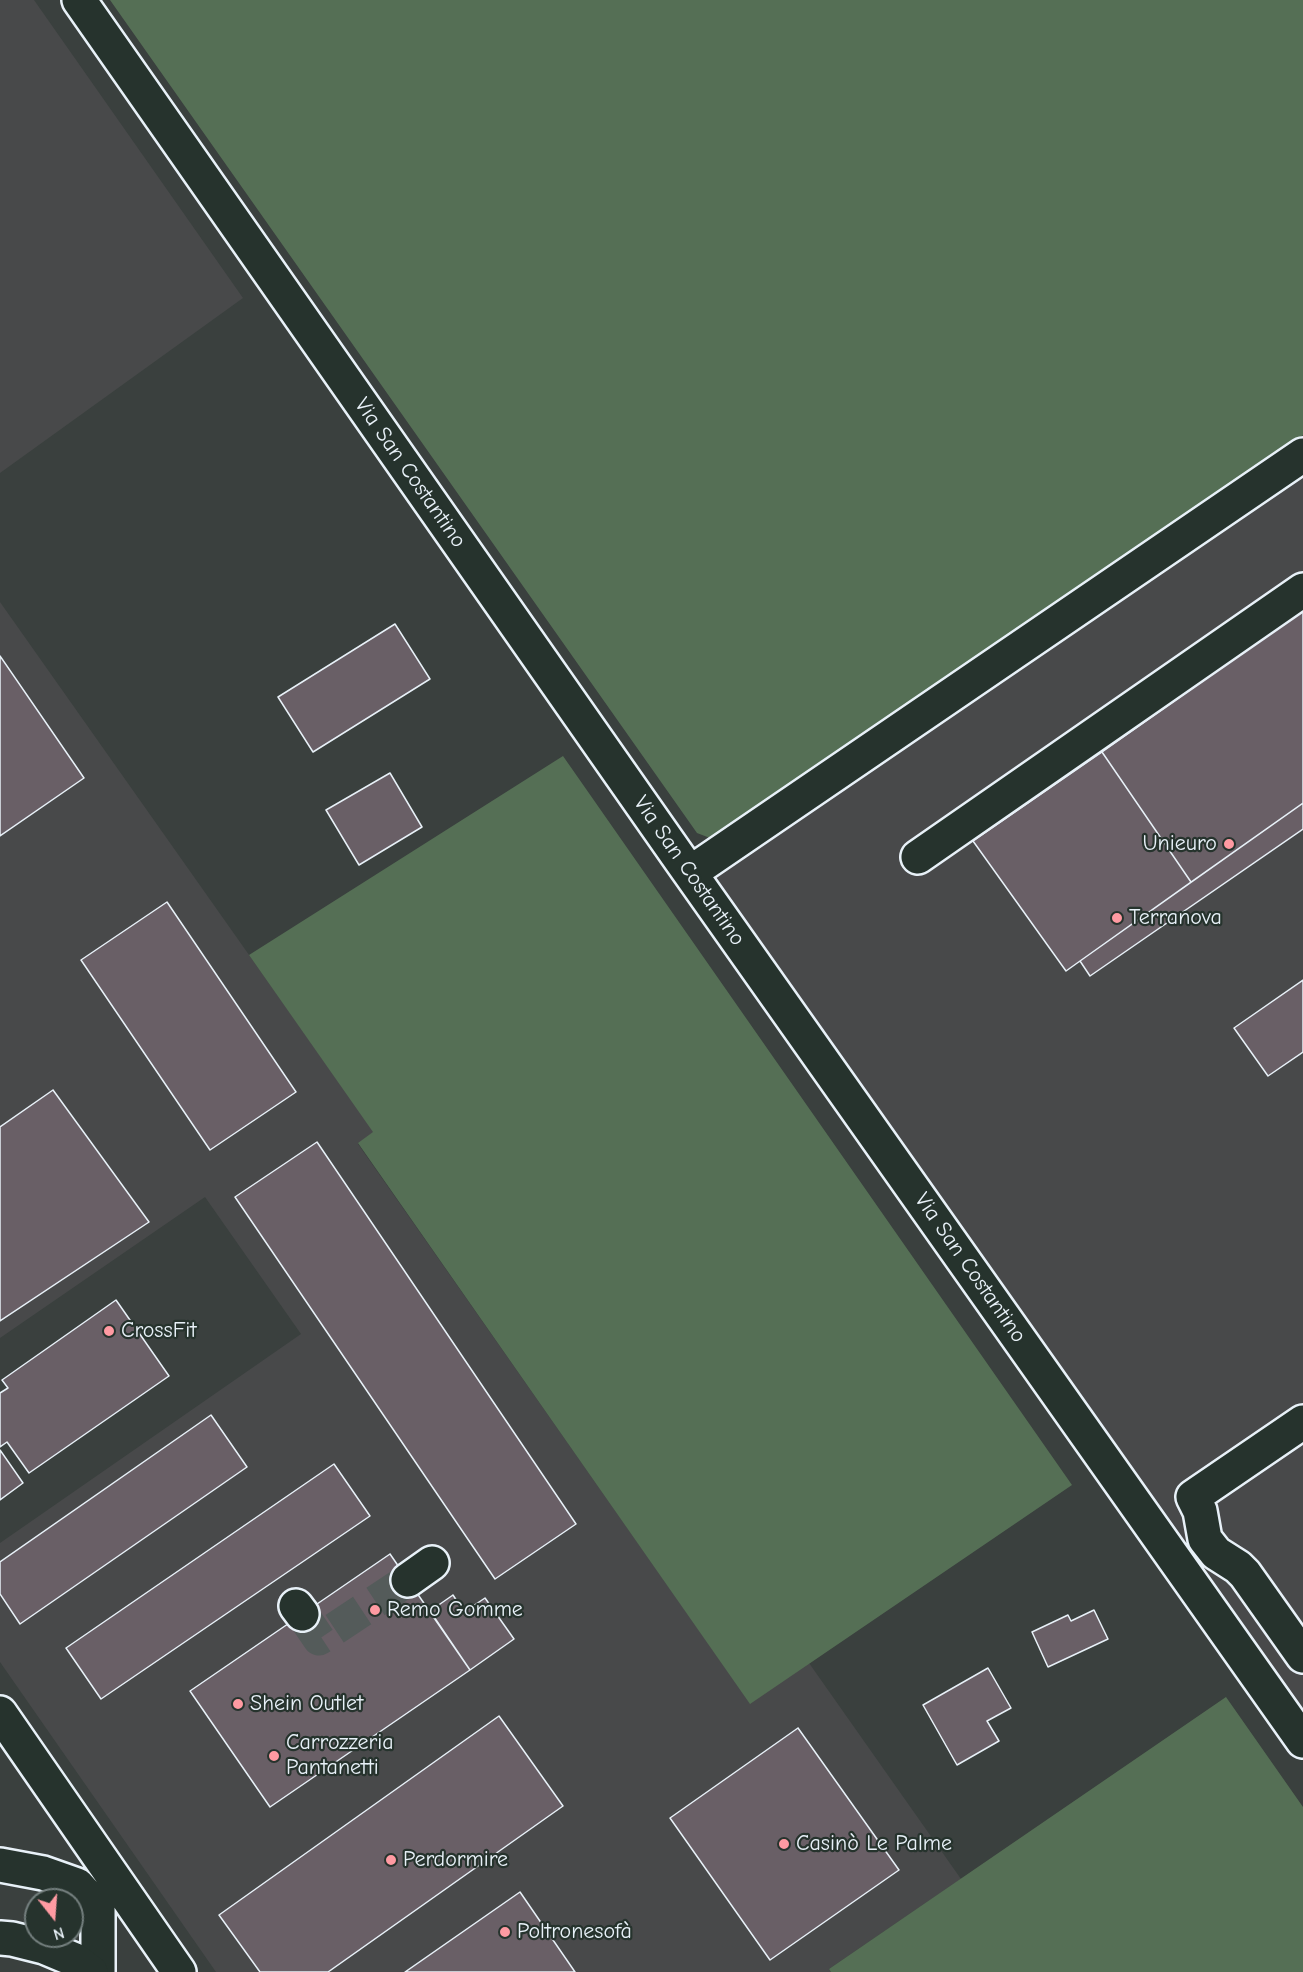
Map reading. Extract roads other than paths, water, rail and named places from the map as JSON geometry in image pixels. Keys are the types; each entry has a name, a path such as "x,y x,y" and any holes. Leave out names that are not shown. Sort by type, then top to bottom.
{"street":[{"name":"Via San Costantino","path":"79,0 690,873 1303,1740"},
{"path":"690,873 1303,455"},
{"path":"918,857 1303,590"},
{"path":"1303,1422 1193,1497 1200,1511 1205,1539 1216,1553 1245,1574 1303,1656"},
{"path":"0,1713 179,1972"},
{"path":"0,1865 43,1873 77,1885 98,1908 98,1972"},
{"path":"0,1938 44,1947 75,1960 91,1972"}],"tunnel":[{"path":"302,1614 319,1639 408,1580"}],"place":[{"name":"Unieuro","path":"1229,844"},
{"name":"Terranova","path":"1117,918"},
{"name":"CrossFit","path":"109,1331"},
{"name":"Remo Gomme","path":"375,1610"},
{"name":"Shein Outlet","path":"238,1704"},
{"name":"Carrozzeria Pantanetti","path":"274,1756"},
{"name":"Casinò Le Palme","path":"784,1844"},
{"name":"Perdormire","path":"391,1860"},
{"name":"Poltronesofà","path":"505,1932"}]}
